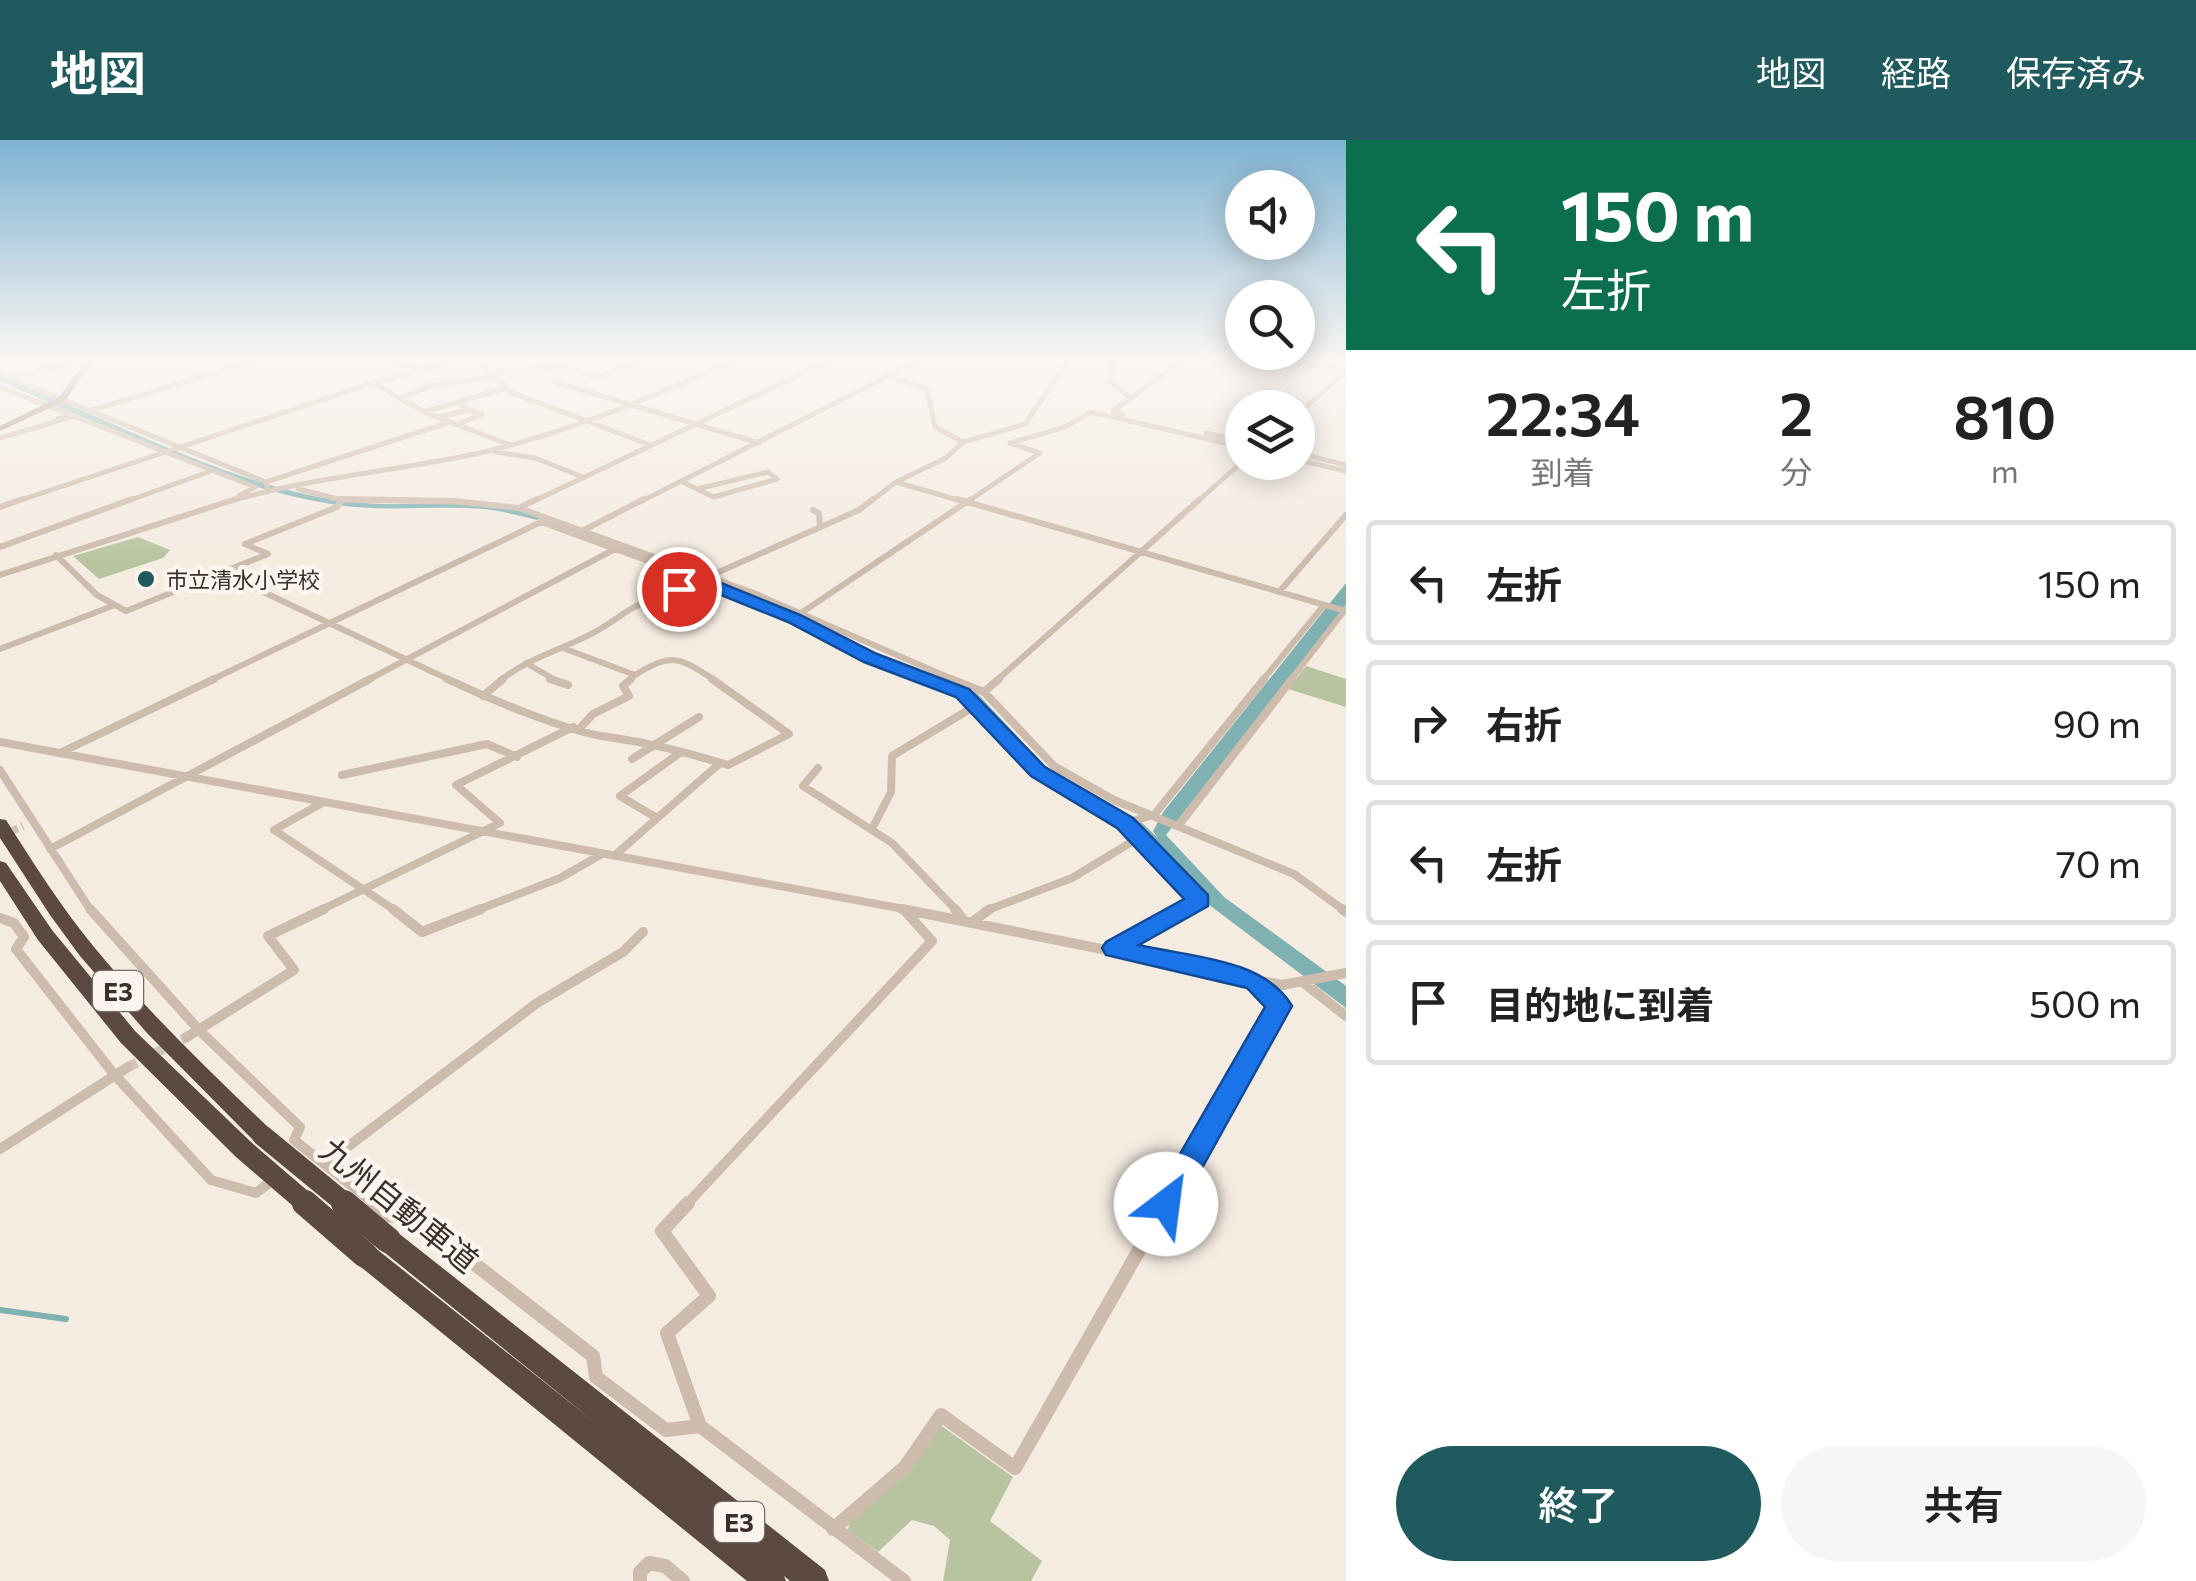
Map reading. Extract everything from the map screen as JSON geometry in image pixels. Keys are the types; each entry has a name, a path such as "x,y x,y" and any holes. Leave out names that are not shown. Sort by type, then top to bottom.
{"highway":[{"name":"九州自動車道","path":"0,824 64,927 254,1143 365,1256 554,1390"},
{"name":"九州自動車道","path":"0,867 45,935 128,1037 254,1143 388,1240 554,1390 656,1472 814,1581"},
{"name":"九州自動車道","path":"656,1472 771,1581"}],"street":[{"path":"0,438 36,427"},
{"path":"102,427 255,488 232,500"},
{"path":"130,427 268,488 490,451 577,427"},
{"path":"0,508 239,427"},
{"path":"0,575 444,427"},
{"path":"462,427 513,446"},
{"path":"608,427 650,445"},
{"path":"518,508 687,427"},
{"path":"705,427 759,443"},
{"path":"584,530 790,427"},
{"path":"934,427 962,442"},
{"path":"483,696 506,672 604,627 630,605 660,598 860,510 896,482 934,466 962,442 1014,427"},
{"path":"801,613 1040,452 1010,443 1065,427"},
{"path":"1163,427 1225,440"},
{"path":"1174,427 1225,440"},
{"path":"490,451 535,458 583,477"},
{"path":"1315,461 1346,468"},
{"path":"0,547 210,472"},
{"path":"681,482 697,490 714,497 776,479 768,472 697,490"},
{"path":"984,692 1225,477"},
{"path":"896,482 1345,610 1179,825"},
{"path":"298,489 340,502 454,501 518,508 708,575 984,692 1054,766 1114,800 1294,874 1346,912"},
{"path":"56,555 98,595 126,611 268,554 246,544 340,502"},
{"path":"812,510 822,520 820,527"},
{"path":"1279,592 1346,515"},
{"path":"60,753 541,522 698,580 794,619 871,658 963,693 1038,771 1125,823 1200,901 1114,948"},
{"path":"50,849 616,550"},
{"path":"187,1037 294,970 268,936 500,824 456,785 576,728 593,714 629,696 623,686 634,675 662,660 678,659 788,734 736,762 719,764 657,744 576,728 483,696 224,574"},
{"path":"1125,823 1154,815 1324,605"},
{"path":"0,649 115,606"},
{"path":"563,648 634,675"},
{"path":"526,663 544,677 568,685"},
{"path":"874,825 891,792 892,756 975,706"},
{"path":"632,759 699,717"},
{"path":"0,742 1114,948 1282,986 1342,974"},
{"path":"342,774 487,744 517,757"},
{"path":"655,817 620,796 681,752"},
{"path":"614,856 655,817 693,791 719,764"},
{"path":"818,768 803,786 874,825 968,921"},
{"path":"0,770 27,824 50,849 92,914 200,1031 300,1126 294,1140 388,1216 418,1220 535,1310 593,1356 596,1377 666,1430 700,1426"},
{"path":"323,802 274,830 366,887 422,932 560,878 602,854"},
{"path":"968,921 1072,878 1140,837"},
{"path":"904,1581 700,1426 667,1333 709,1296 662,1231 932,941 905,911"},
{"path":"0,918 14,923 24,936 16,949 113,1073 211,1180 256,1193 308,1152"},
{"path":"324,1164 537,1002 624,952 643,932"},
{"path":"833,1528 905,1467 940,1415 1016,1468 1279,1006 1255,981"},
{"path":"1306,982 1346,1016"},
{"path":"0,1148 128,1066"},
{"path":"640,1581 640,1572 649,1563 665,1566 683,1581"}],"green space":[{"path":"138,537 170,550 163,558 99,579 73,556"},
{"path":"1306,666 1346,679 1346,707 1288,689"},
{"path":"939,1424 1013,1477 990,1521 1042,1561 1031,1581 943,1581 950,1540 934,1526 912,1520 878,1552 848,1530 850,1521"}],"water":[{"path":"1346,583 1346,605 1166,835 1224,897 1346,986 1346,1008 1204,901 1155,849 1163,846 1153,831 1164,811"}],"waterway":[{"path":"112,427 207,466 291,494 357,505 487,507 537,518"},
{"path":"697,576 857,646"},
{"path":"954,686 970,692 1041,768 1137,825 1172,858"},
{"path":"0,1310 66,1319"}],"tunnel":[{"path":"0,837 23,826"},
{"path":"128,1067 187,1037"}],"place":[{"name":"市立清水小学校","path":"146,579"}],"route":[{"path":"679,589 698,580 794,619 871,658 963,693 1038,771 1125,823 1200,901 1114,948 1255,981 1279,1006 1166,1204"}]}
